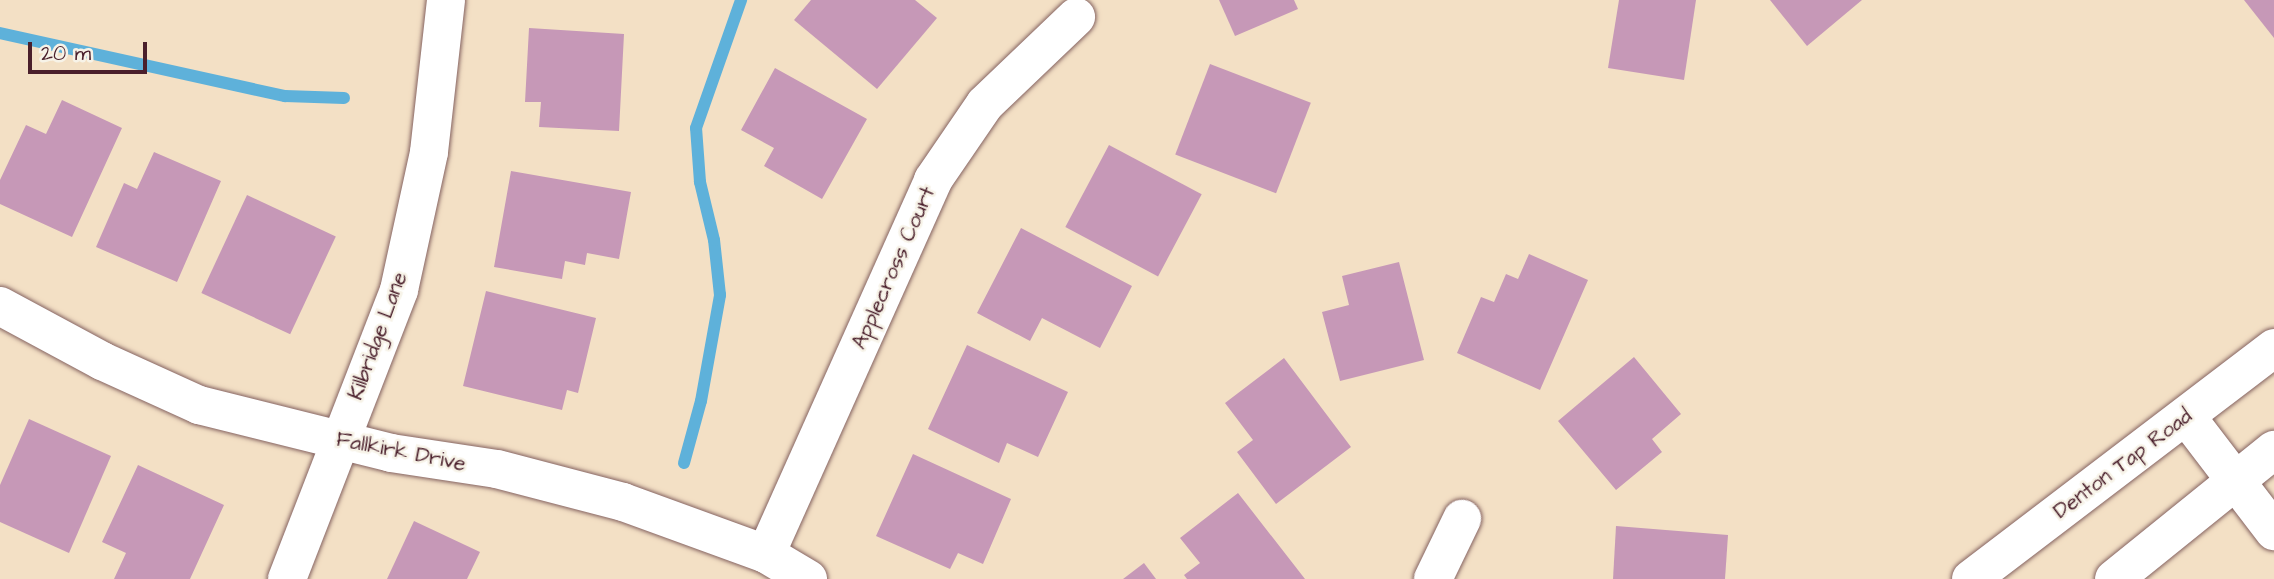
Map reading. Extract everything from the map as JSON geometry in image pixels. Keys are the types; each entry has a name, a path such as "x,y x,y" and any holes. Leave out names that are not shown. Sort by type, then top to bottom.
{"street":[{"name":"Kilbridge Lane","path":"287,579 338,441 399,290 429,152 446,0"},
{"name":"Applecross Court","path":"766,554 933,180 985,104 1076,17"},
{"name":"Fallkirk Drive","path":"0,306 102,361 199,405 338,441 391,453 496,469 623,502 766,554 808,579"},
{"name":"Denton Tap Road","path":"1971,579 2274,348"},
{"path":"2186,416 2274,531"},
{"path":"2114,579 2274,450"},
{"path":"1433,579 1462,519"}],"building":[{"path":"811,0 915,0 937,18 877,89 794,20"},
{"path":"1219,0 1294,0 1298,9 1235,36"},
{"path":"1619,0 1696,0 1684,80 1608,68"},
{"path":"1770,0 1862,0 1807,46"},
{"path":"2244,0 2274,0 2274,38"},
{"path":"529,28 624,34 619,131 539,127 541,102 525,102"},
{"path":"1210,64 1311,103 1276,193 1175,155"},
{"path":"775,68 867,119 822,199 764,166 774,148 741,130"},
{"path":"62,100 122,128 72,237 0,204 0,180 26,125 46,134"},
{"path":"1109,145 1202,194 1158,276 1065,227"},
{"path":"154,152 221,181 177,282 96,247 124,183 137,189"},
{"path":"511,171 631,192 619,259 587,253 585,265 565,261 562,279 494,267"},
{"path":"247,195 336,236 290,334 201,293"},
{"path":"1021,228 1132,286 1100,348 1042,318 1030,341 977,313"},
{"path":"1529,254 1588,280 1540,390 1457,353 1481,297 1494,302 1506,274 1518,279"},
{"path":"1399,262 1424,360 1340,381 1322,312 1349,305 1342,276"},
{"path":"486,291 596,318 578,393 567,390 562,410 463,386"},
{"path":"967,345 1068,392 1038,457 1007,443 999,463 928,429"},
{"path":"1634,357 1681,414 1652,439 1662,452 1616,490 1558,421"},
{"path":"1284,358 1351,447 1276,504 1237,452 1253,440 1225,403"},
{"path":"29,419 111,456 69,553 0,522 0,485"},
{"path":"913,454 1011,499 983,564 958,553 950,569 876,536"},
{"path":"138,465 224,505 190,579 114,579 126,553 102,542"},
{"path":"1238,493 1305,579 1187,579 1184,575 1200,563 1180,538"},
{"path":"414,521 480,552 467,579 387,579"},
{"path":"1616,526 1728,535 1725,579 1613,579"},
{"path":"1144,563 1156,579 1123,579"}],"waterway":[{"path":"684,463 701,401 720,295 714,240 700,182 696,128 741,0"},
{"path":"0,33 285,96 344,98"}]}
